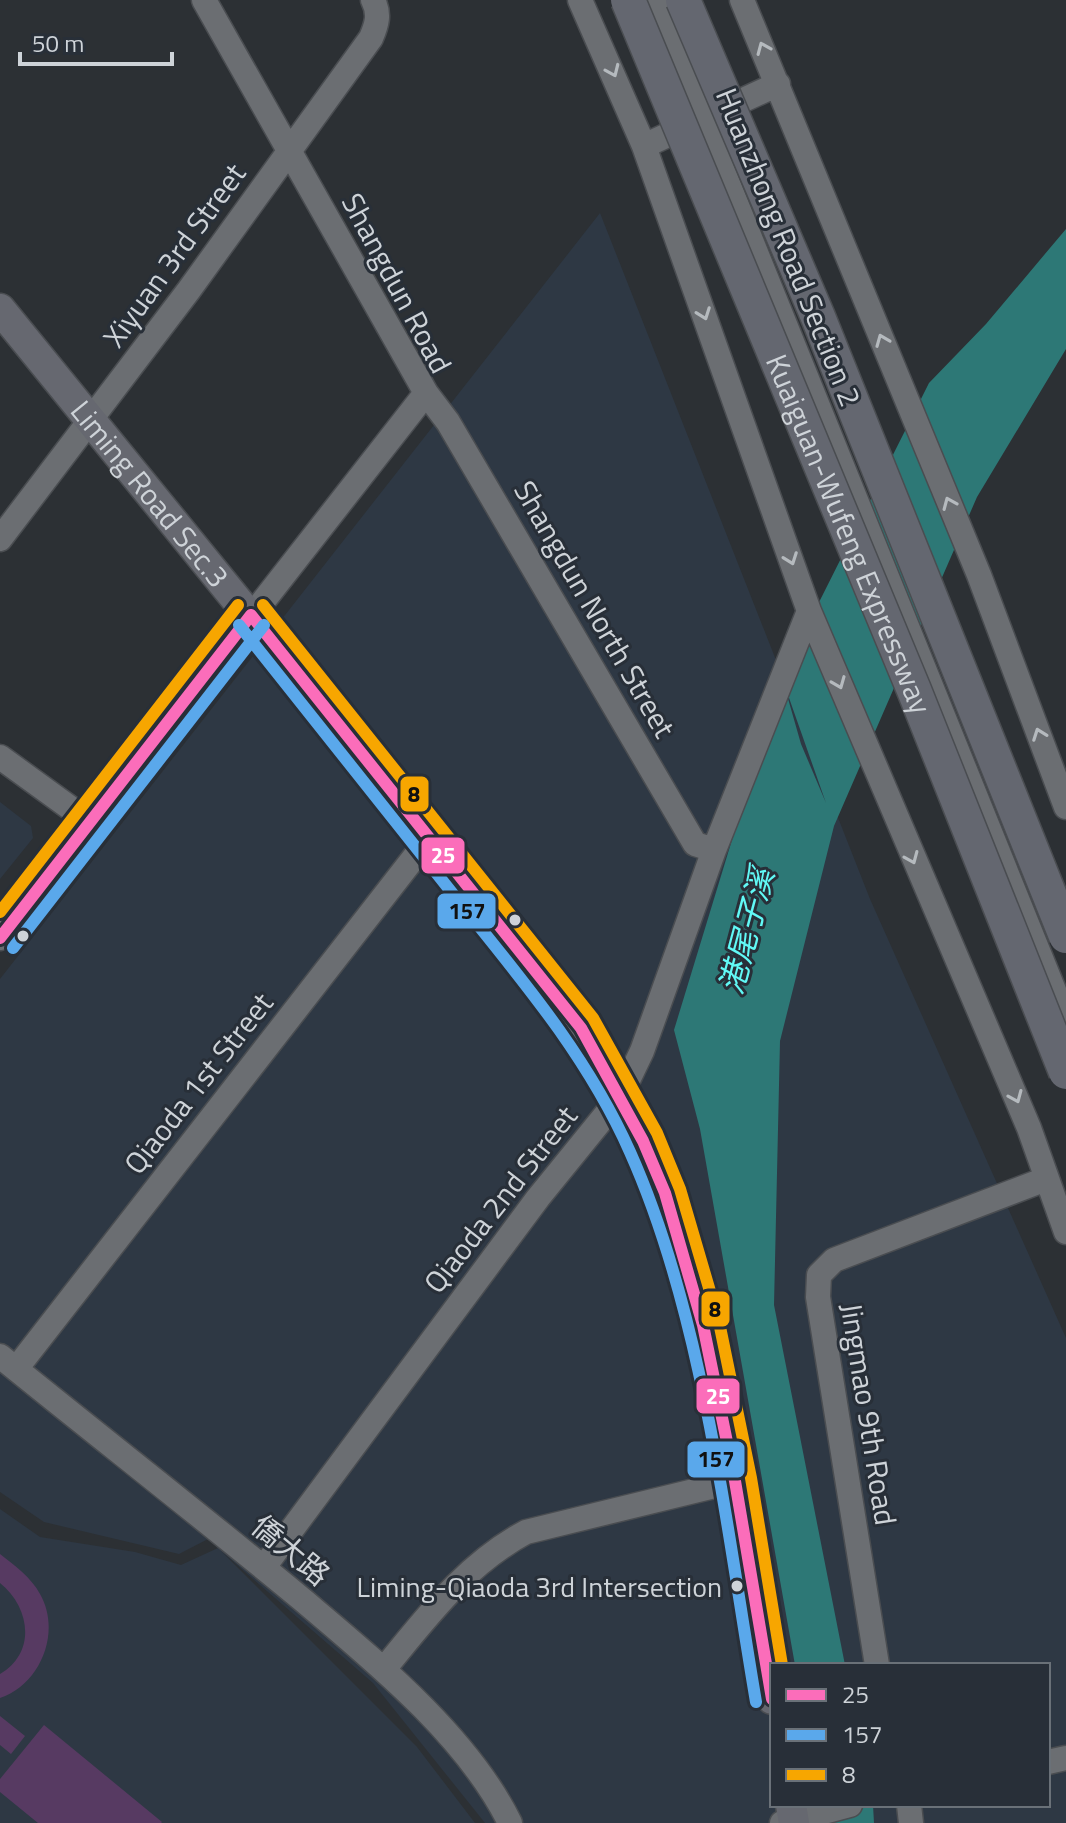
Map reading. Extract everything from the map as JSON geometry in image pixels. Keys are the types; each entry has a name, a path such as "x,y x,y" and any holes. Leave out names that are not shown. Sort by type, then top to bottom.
{"highway":[{"name":"Kuaiguan-Wufeng Expressway","path":"628,0 903,661 1066,1072"},
{"name":"Kuaiguan-Wufeng Expressway","path":"683,0 818,317 1066,936"}],"main road":[{"name":"Liming Road Sec.3","path":"0,309 251,615 581,1028 620,1097 665,1193 682,1246 735,1481 770,1687"}],"street":[{"name":"Shangdun Road","path":"0,938 426,393 204,0"},
{"name":"Xiyuan 3rd Street","path":"0,539 371,38 377,24 378,8 373,0"},
{"path":"580,0 644,146 809,611 1029,1128 1066,1232"},
{"name":"Huanzhong Road Section 2","path":"654,0 710,117 869,492 1066,990"},
{"name":"Huanzhong Road Section 2","path":"669,0 710,117 864,518 1066,1020"},
{"name":"Huanzhong Road Section 2","path":"742,0 979,575 1066,807"},
{"path":"644,146 778,84"},
{"name":"Shangdun North Street","path":"426,393 448,422 695,844 714,850"},
{"name":"Qiaoda 2nd Street","path":"264,1567 538,1198 620,1097 642,1051 714,850 809,611"},
{"path":"0,757 91,823"},
{"name":"Qiaoda 1st Street","path":"8,1363 430,837"},
{"name":"Jingmao 9th Road","path":"877,1663 818,1297 819,1275 834,1260 1046,1179"},
{"name":"僑大路","path":"8,1363 264,1567 384,1669 468,1760 510,1823"},
{"path":"384,1669 449,1590 477,1563 526,1532 735,1481"},
{"path":"790,1818 841,1807"}],"shaded area":[{"path":"600,213 870,899 1066,1338 1066,1823 485,1823 373,1683 221,1551 417,1747 475,1823 0,1823 0,1509 40,1537 135,1552 181,1565 218,1548 208,1539 179,1554 44,1522 0,1492 0,979"},
{"path":"0,802 31,826 33,838 0,879"},
{"path":"0,1554 36,1588 49,1624 48,1640 36,1669 26,1682 0,1698 0,1674 20,1654 25,1629 18,1604 0,1583"},
{"path":"0,1716 25,1736 11,1754 0,1745"},
{"path":"44,1725 162,1822 38,1823 0,1792 0,1779"}],"water":[{"name":"港尾子溪","path":"1066,229 1066,349 977,497 834,826 780,1041 774,1305 845,1663 795,1663 700,1129 674,1030 782,676 929,383 986,324","holes":["787,695 788,695 826,803 801,744"]},
{"path":"824,1807 873,1807 874,1823 827,1823"}],"transit line":[{"name":"8","path":"0,912 238,605"},
{"name":"8","path":"263,605 593,1018 657,1133 680,1189 719,1322 751,1478 782,1663"},
{"name":"25","path":"251,615 581,1028 643,1141 665,1193 703,1325 735,1481 770,1687"},
{"name":"25","path":"0,938 251,615"},
{"name":"157","path":"239,625 550,1017 613,1116 655,1215 694,1351 722,1494 756,1702"},
{"name":"157","path":"13,948 264,625"}],"place":[{"name":"Liming-Qiaoda 3rd Intersection","path":"737,1586"}]}
